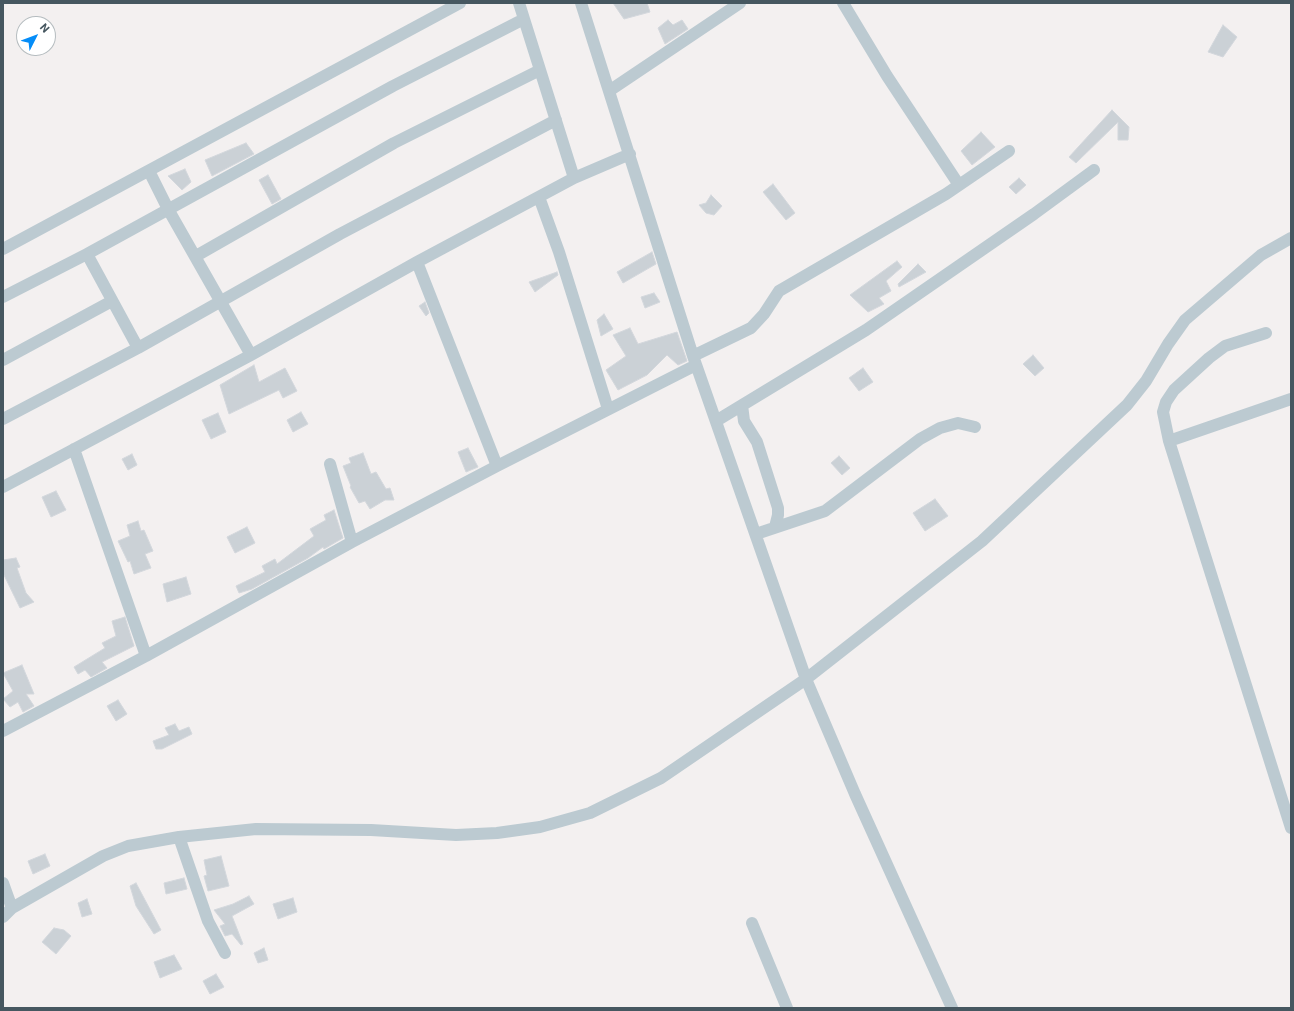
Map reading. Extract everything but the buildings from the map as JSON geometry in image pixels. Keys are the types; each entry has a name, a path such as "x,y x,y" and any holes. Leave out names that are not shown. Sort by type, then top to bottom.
{"street":[{"path":"3,249 460,3"},
{"path":"519,3 574,178"},
{"path":"581,3 695,360 806,679 855,794 952,1008"},
{"path":"609,92 740,3"},
{"path":"843,3 887,76 959,185"},
{"path":"3,297 87,254 393,86 524,19"},
{"path":"196,256 394,143 540,70"},
{"path":"3,419 138,348 340,234 556,120"},
{"path":"3,731 146,656 352,542 608,409 751,328 764,314 779,291 893,226 959,185 1009,151"},
{"path":"3,487 251,355 417,262 574,178 630,154"},
{"path":"716,421 866,330 1034,214 1094,170"},
{"path":"149,171 168,209 222,301 251,355"},
{"path":"539,197 608,409"},
{"path":"3,917 12,908 103,856 128,846 179,837 256,829 371,830 456,835 497,833 540,826 590,813 661,778 806,679 982,540 1127,405 1146,381 1168,344 1185,320 1261,255 1291,238"},
{"path":"87,254 138,348"},
{"path":"417,262 498,466"},
{"path":"3,360 112,301"},
{"path":"1266,333 1225,346 1209,358 1174,390 1166,402 1163,412 1169,441 1290,821"},
{"path":"1169,441 1291,399"},
{"path":"742,405 744,421 757,442 778,508 775,527"},
{"path":"756,534 825,510 920,439 940,428 958,423 975,427"},
{"path":"74,449 146,656"},
{"path":"330,464 352,542"},
{"path":"179,837 208,921 225,953"},
{"path":"3,883 12,908"},
{"path":"752,923 787,1008"}]}
